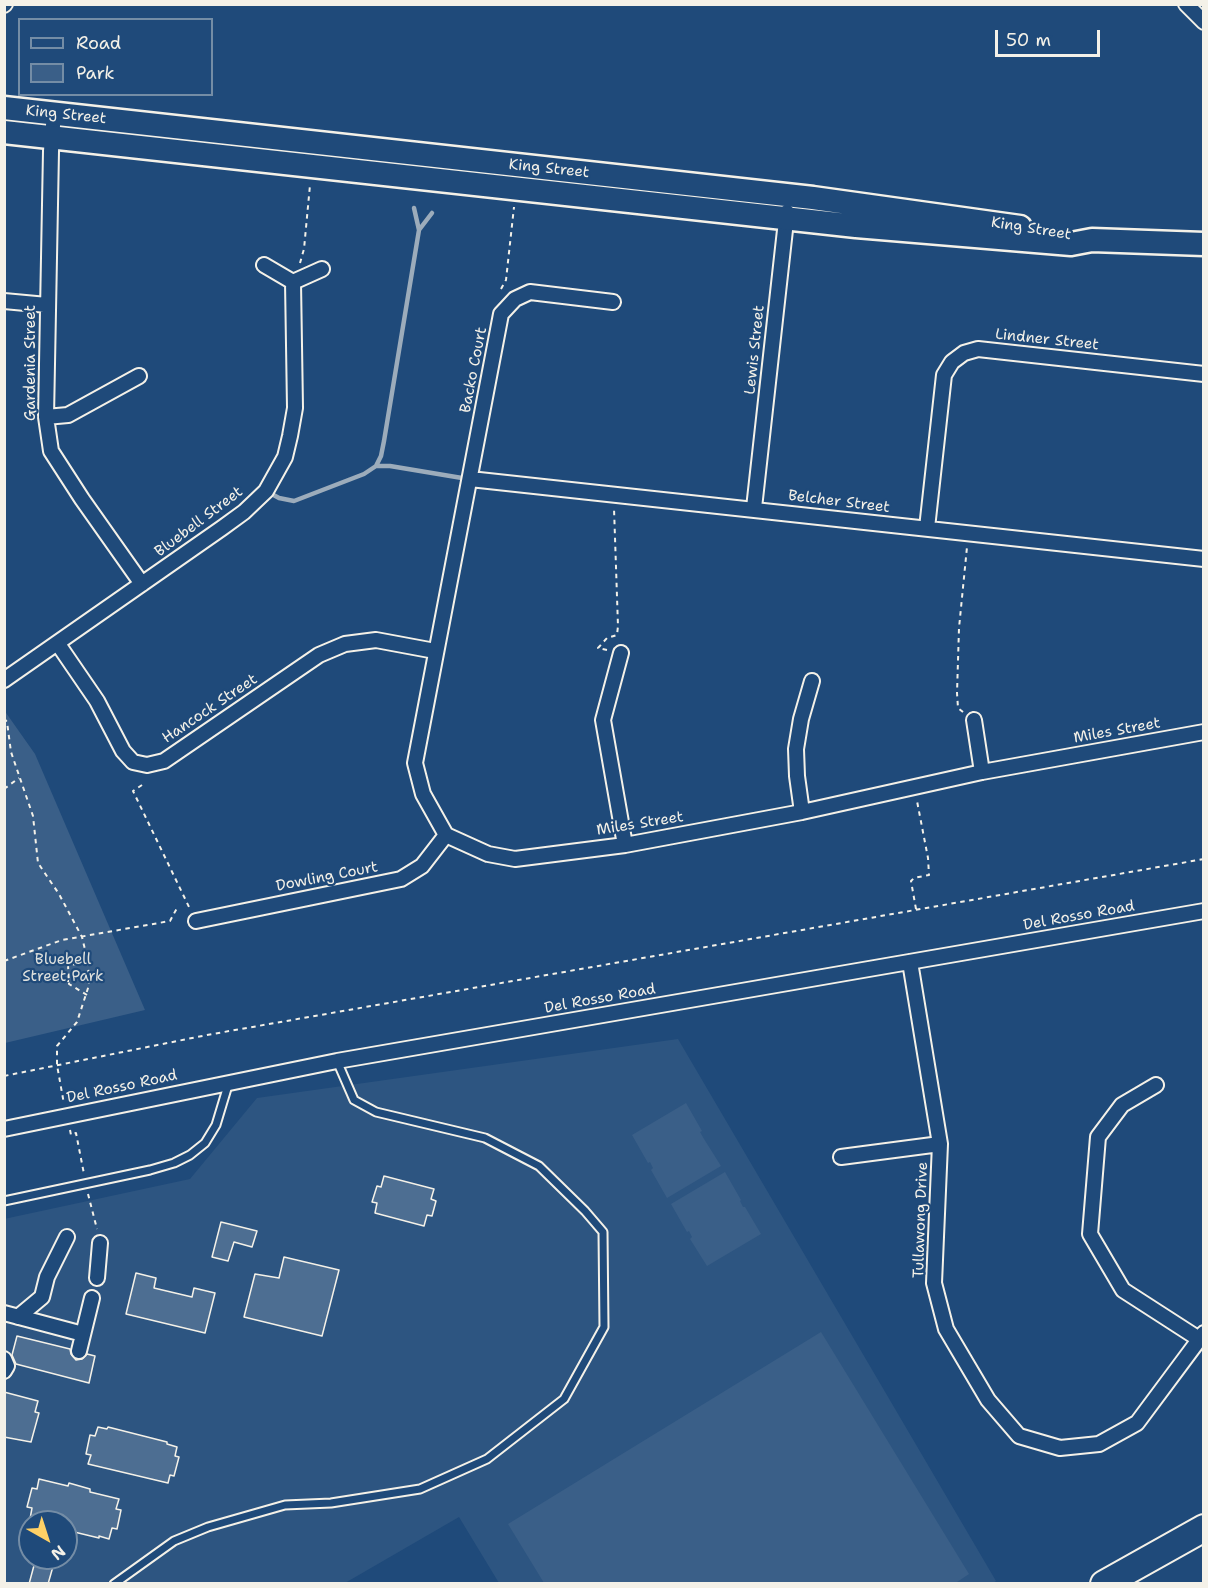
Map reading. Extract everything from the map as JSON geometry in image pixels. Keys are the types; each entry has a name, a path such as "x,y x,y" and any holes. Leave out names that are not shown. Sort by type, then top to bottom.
{"highway":[{"path":"1104,1584 1203,1528"}],"main road":[{"name":"King Street","path":"4,108 789,195 1071,233 1092,240"},
{"name":"King Street","path":"4,132 787,219 1025,242 1071,244 1092,240 1203,244"}],"street":[{"path":"1186,4 1203,22"},
{"name":"Gardenia Street","path":"54,113 47,305 46,417 51,451 142,584"},
{"name":"Lewis Street","path":"754,508 789,195"},
{"path":"264,265 293,282 322,269"},
{"name":"Bluebell Street","path":"4,680 244,512 266,491 285,457 295,408 293,282"},
{"name":"Backo Court","path":"470,479 501,314 515,299 530,292 613,302"},
{"path":"4,301 47,305"},
{"name":"Lindner Street","path":"927,528 944,375 952,362 964,353 978,349 1203,374"},
{"path":"46,417 68,415 139,375"},
{"path":"446,835 423,794 415,763 470,479"},
{"name":"Belcher Street","path":"470,479 754,508 1203,559"},
{"name":"Hancock Street","path":"58,644 97,701 123,752 133,762 147,765 164,761 319,655 338,646 358,641 376,640 435,651"},
{"path":"621,653 603,720 625,845"},
{"path":"802,812 796,748 801,719 812,681"},
{"path":"974,720 982,772"},
{"name":"Miles Street","path":"446,835 488,854 515,859 625,845 802,812 982,772 1203,732"},
{"name":"Dowling Court","path":"196,921 401,879 422,866 446,835"},
{"name":"Del Rosso Road","path":"4,1130 229,1082 338,1062 1203,911"},
{"name":"Tullawong Drive","path":"910,962 940,1144 934,1283 946,1329 988,1400 1018,1436 1060,1448 1099,1444 1137,1423 1201,1336"},
{"path":"1156,1085 1122,1105 1098,1137 1090,1234 1123,1290 1201,1336"},
{"path":"841,1157 940,1144"},
{"path":"11,1315 42,1297 47,1277 55,1265 61,1246 68,1237"},
{"path":"97,1278 100,1243"},
{"path":"79,1352 92,1298"},
{"path":"11,1315 83,1334"}],"lane":[{"path":"114,1584 174,1541 208,1527 285,1505 331,1503 420,1489 487,1459 564,1399 604,1327 603,1232 585,1211 539,1166 485,1138 376,1112 354,1100 338,1062"},
{"path":"4,1201 150,1170 174,1163 190,1155 205,1143 216,1125 229,1082"}],"path":[{"path":"293,282 304,249 310,182"},
{"path":"501,289 506,280 514,206"},
{"path":"615,493 617,634 608,638 598,648 621,653"},
{"path":"967,547 959,628 957,693 958,708 974,720"},
{"path":"4,718 8,722 11,752 33,816 38,863 59,894 82,937 88,963 87,994 77,1022 57,1046 57,1065 71,1134 76,1133 100,1243"},
{"path":"4,789 19,777"},
{"path":"142,785 133,791 196,921"},
{"path":"914,787 928,875 914,878 911,881 916,909"},
{"path":"4,1076 207,1035 1203,859"},
{"path":"4,961 62,940 170,921 177,908"},
{"path":"87,994 69,984 68,965 88,963"},
{"path":"58,981 69,981"}],"shaded area":[{"path":"678,1039 996,1581 992,1584 499,1583 459,1517 345,1583 5,1583 4,1219 190,1179 257,1098"}],"green space":[{"name":"Bluebell Street Park","path":"4,710 35,754 145,1010 5,1043"},
{"path":"686,1103 702,1131 700,1132 721,1166 667,1198 651,1170 653,1168 650,1162 648,1163 632,1135"},
{"path":"725,1172 743,1207 761,1234 707,1266 690,1239 692,1237 689,1231 687,1232 671,1204"},
{"path":"821,1332 969,1574 954,1584 544,1583 508,1524"}],"building":[{"path":"384,1176 434,1189 431,1199 436,1201 432,1216 427,1215 424,1226 375,1213 377,1203 372,1202 377,1186 381,1187"},
{"path":"221,1222 257,1231 252,1247 234,1242 228,1261 212,1257"},
{"path":"284,1257 339,1270 322,1336 244,1317 255,1274 279,1278"},
{"path":"136,1273 156,1278 154,1288 192,1297 194,1288 215,1293 205,1333 126,1314"},
{"path":"17,1336 70,1349 76,1360 82,1359 87,1354 95,1356 89,1383 16,1364 12,1355"},
{"path":"4,1392 38,1401 35,1412 39,1413 31,1442 4,1437"},
{"path":"98,1427 107,1429 108,1427 167,1442 177,1447 175,1456 179,1457 174,1476 170,1475 168,1483 88,1464 91,1455 86,1454 90,1435 95,1436"},
{"path":"39,1479 68,1486 69,1483 90,1489 90,1492 119,1499 116,1509 121,1510 117,1529 112,1528 109,1539 99,1536 99,1538 78,1533 78,1510 32,1510 32,1508 27,1507 32,1488 37,1489"},
{"path":"33,1570 52,1570 48,1584 29,1584"}],"waterway":[{"path":"268,492 279,498 294,501 364,474 376,466 384,441 419,230 414,208"},
{"path":"419,230 432,213"},
{"path":"376,466 390,466 468,479"}]}
